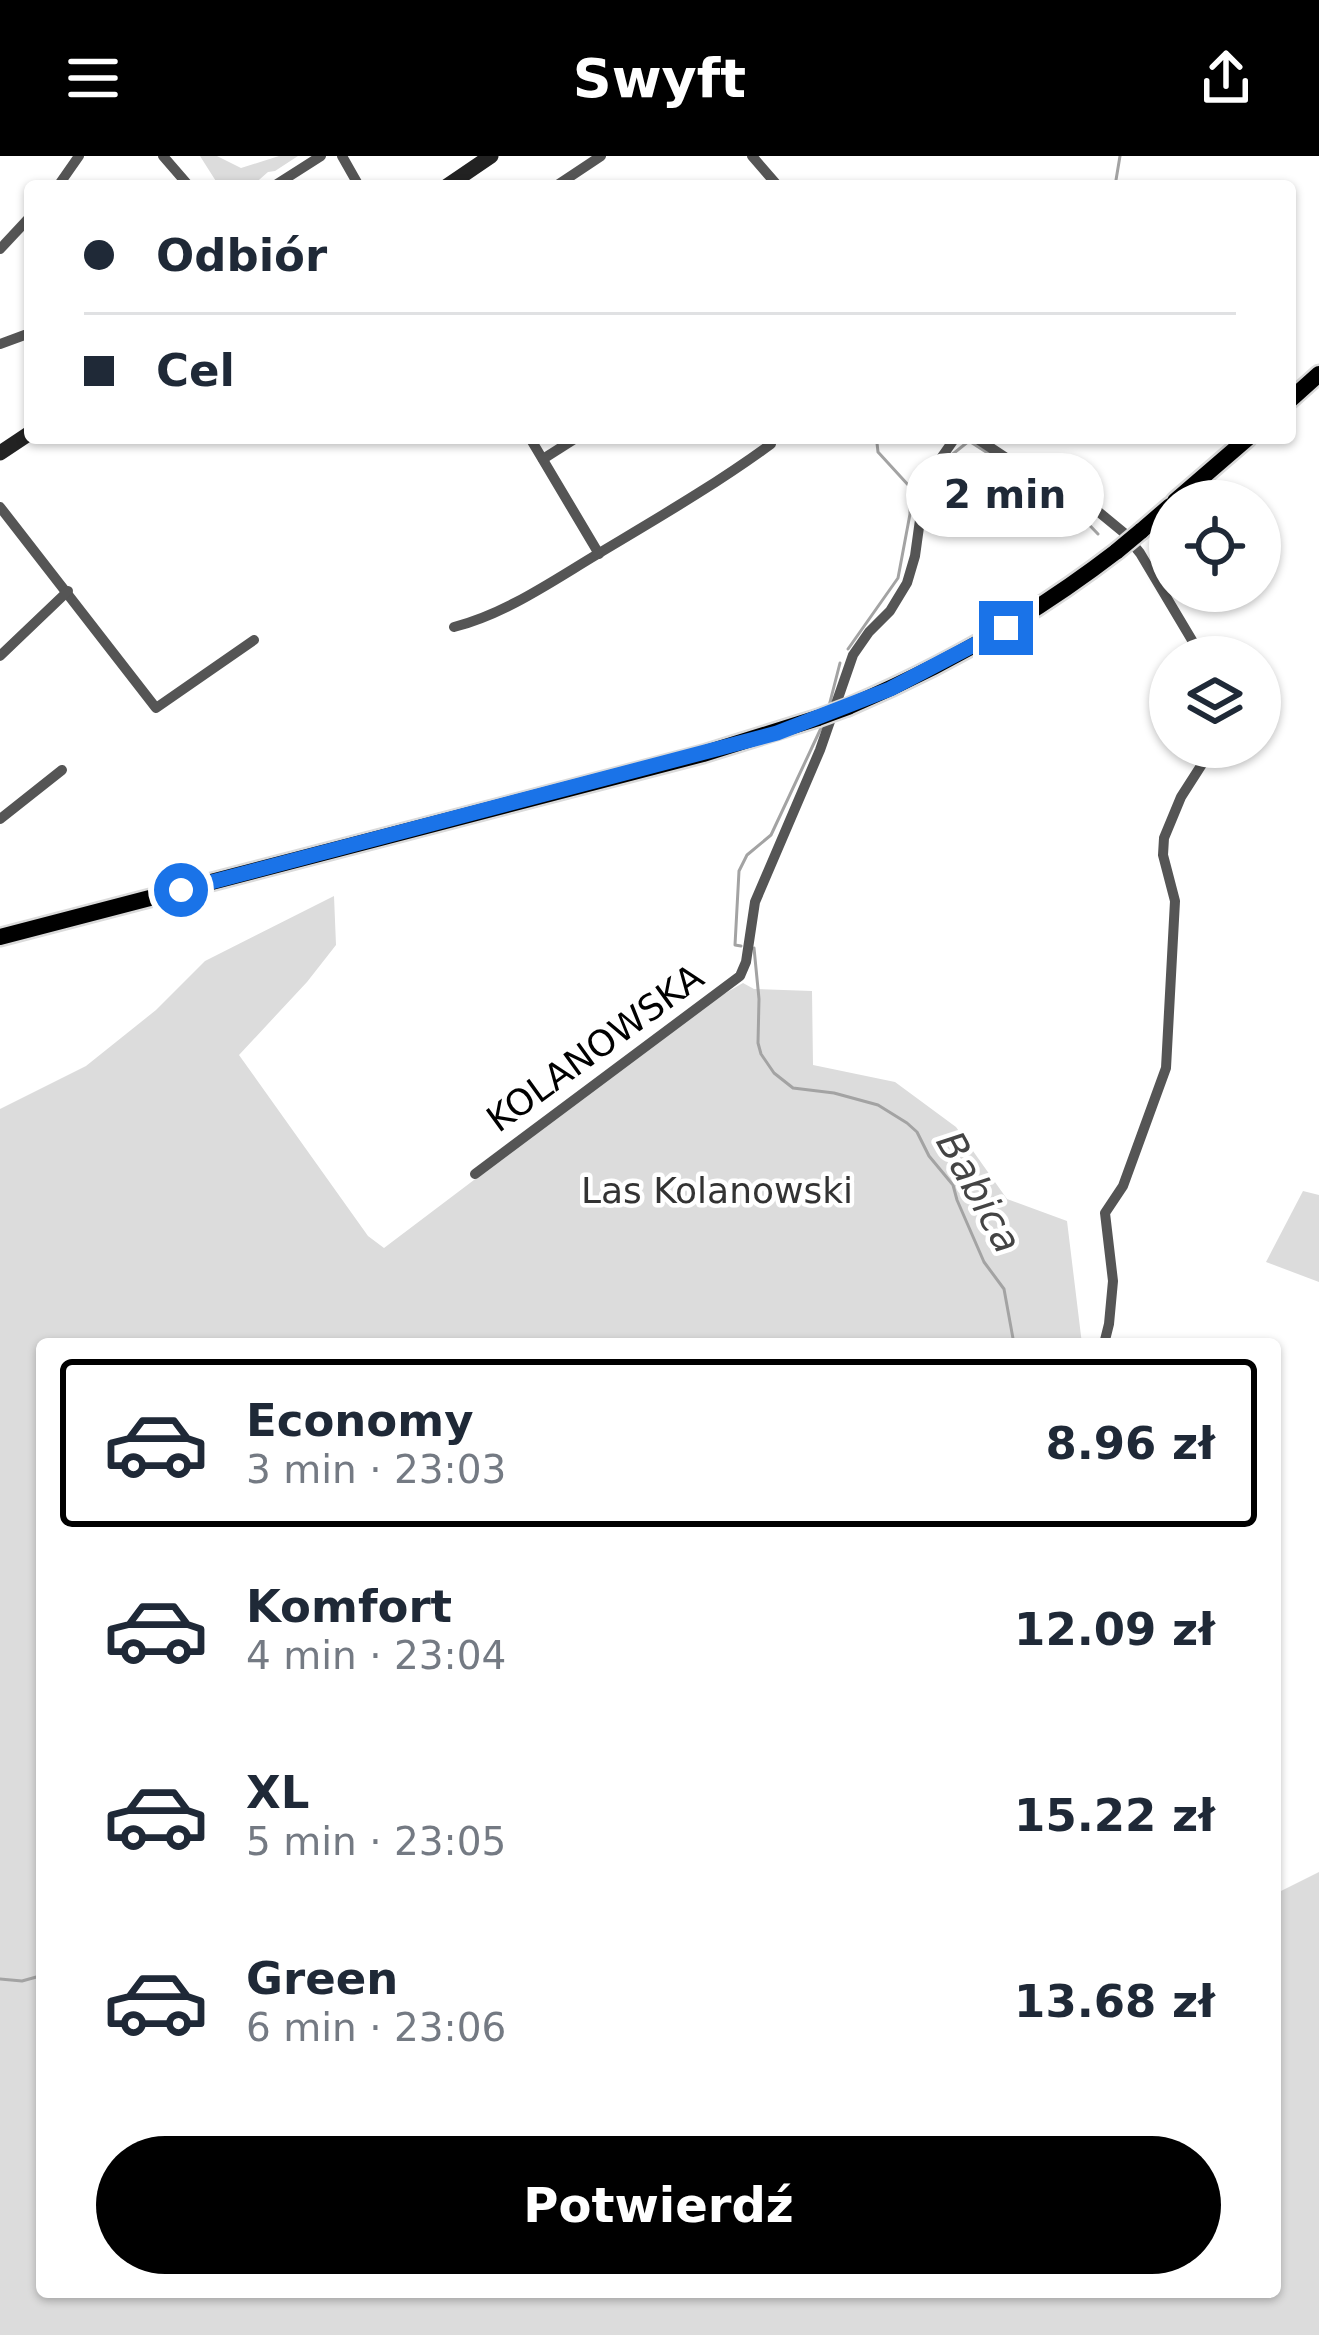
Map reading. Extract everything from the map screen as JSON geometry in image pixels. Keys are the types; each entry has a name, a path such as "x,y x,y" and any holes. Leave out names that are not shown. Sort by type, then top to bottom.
{"main road":[{"path":"456,180 491,156"},
{"path":"1296,395 1319,374"},
{"path":"1199,480 1240,444"},
{"path":"0,937 704,754 818,718 909,680 1006,628 1149,525"}],"street":[{"path":"163,156 184,180"},
{"path":"283,180 321,156"},
{"path":"565,180 601,156"},
{"path":"752,156 773,180"},
{"path":"0,249 24,223"},
{"path":"534,444 599,554"},
{"path":"544,459 568,444"},
{"path":"454,627 506,607 599,554 717,484 772,444"},
{"name":"KOLANOWSKA","path":"475,1174 740,976 755,902 820,750 853,656 907,583 924,491 951,444"},
{"path":"985,444 1095,509 1123,532 1189,636"},
{"path":"0,507 156,708 254,640"},
{"path":"0,656 68,591"},
{"path":"1106,1338 1113,1281 1105,1214 1123,1186 1166,1068 1175,901 1163,855 1164,838 1200,768"},
{"path":"0,819 62,770"}],"green space":[{"path":"200,156 217,156 241,168 279,156 298,156 259,180 215,180"},
{"name":"Las Kolanowski","path":"334,896 336,945 239,1055 368,1236 384,1248 708,1003 743,983 754,989 812,991 813,1065 895,1082 956,1127 1007,1199 1067,1221 1081,1338 36,1338 36,2298 1281,2298 1281,1891 1319,1872 1319,2335 0,2335 0,1109 86,1066 156,1010 205,961"},
{"path":"1303,1191 1319,1195 1319,1282 1266,1262"}],"waterway":[{"name":"Babica","path":"1116,180 1120,156"},
{"name":"Babica","path":"848,649 898,578 910,514 910,487 878,452 877,444"},
{"path":"949,457 965,444"},
{"path":"974,444 1073,508 1098,534"},
{"name":"Babica","path":"829,706 840,663"},
{"name":"Babica","path":"741,946 735,945 739,871 747,855 771,835 822,726"},
{"name":"Babica","path":"754,948 761,1054 793,1088 878,1105 917,1132 953,1185 984,1262 1004,1289 1013,1338"},
{"path":"0,1979 36,1977"}],"route":[{"path":"181,890 777,733 890,689 1006,628"}]}
